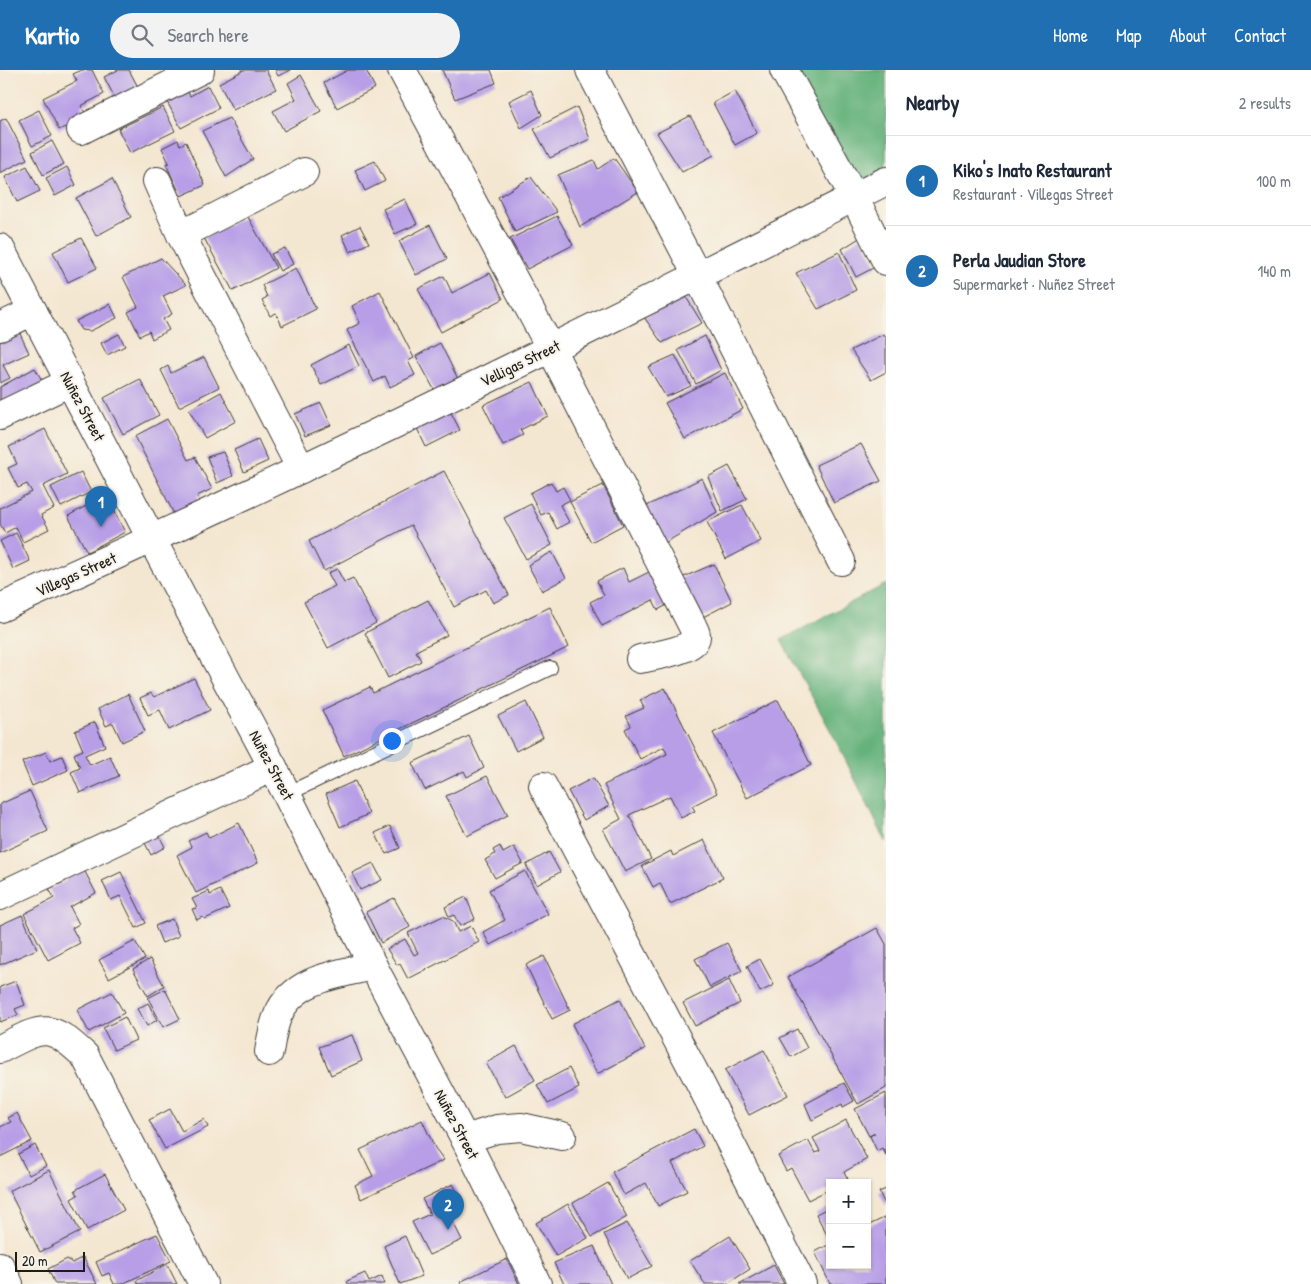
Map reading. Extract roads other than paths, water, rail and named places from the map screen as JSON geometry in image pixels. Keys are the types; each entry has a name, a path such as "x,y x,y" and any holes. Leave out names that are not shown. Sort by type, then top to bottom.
{"street":[{"path":"81,130 154,80 200,70"},
{"path":"402,70 551,348 696,635 694,642 687,647 640,659"},
{"path":"590,70 698,276 841,561"},
{"path":"784,70 854,197 886,261"},
{"path":"182,235 304,172"},
{"path":"158,181 182,235 301,469"},
{"name":"Velligas Street","path":"152,540 551,348 886,181"},
{"name":"Nuñez Street","path":"0,248 287,794 373,966 465,1139 537,1284"},
{"path":"0,327 33,311"},
{"path":"0,416 70,382"},
{"name":"Villegas Street","path":"0,608 152,540"},
{"path":"0,896 273,767"},
{"path":"543,786 698,1079 802,1284"},
{"path":"269,1052 277,1015 294,992 327,977 373,966"},
{"path":"0,1049 33,1032 50,1031 65,1038 85,1056 203,1284"},
{"path":"465,1139 497,1130 521,1127 562,1136"},
{"path":"0,1266 9,1284"}],"lane":[{"path":"287,794 550,668"}],"place":[{"name":"Kiko's Inato Restaurant","path":"101,527"},
{"name":"Perla Jaudian Store","path":"448,1230"}]}
